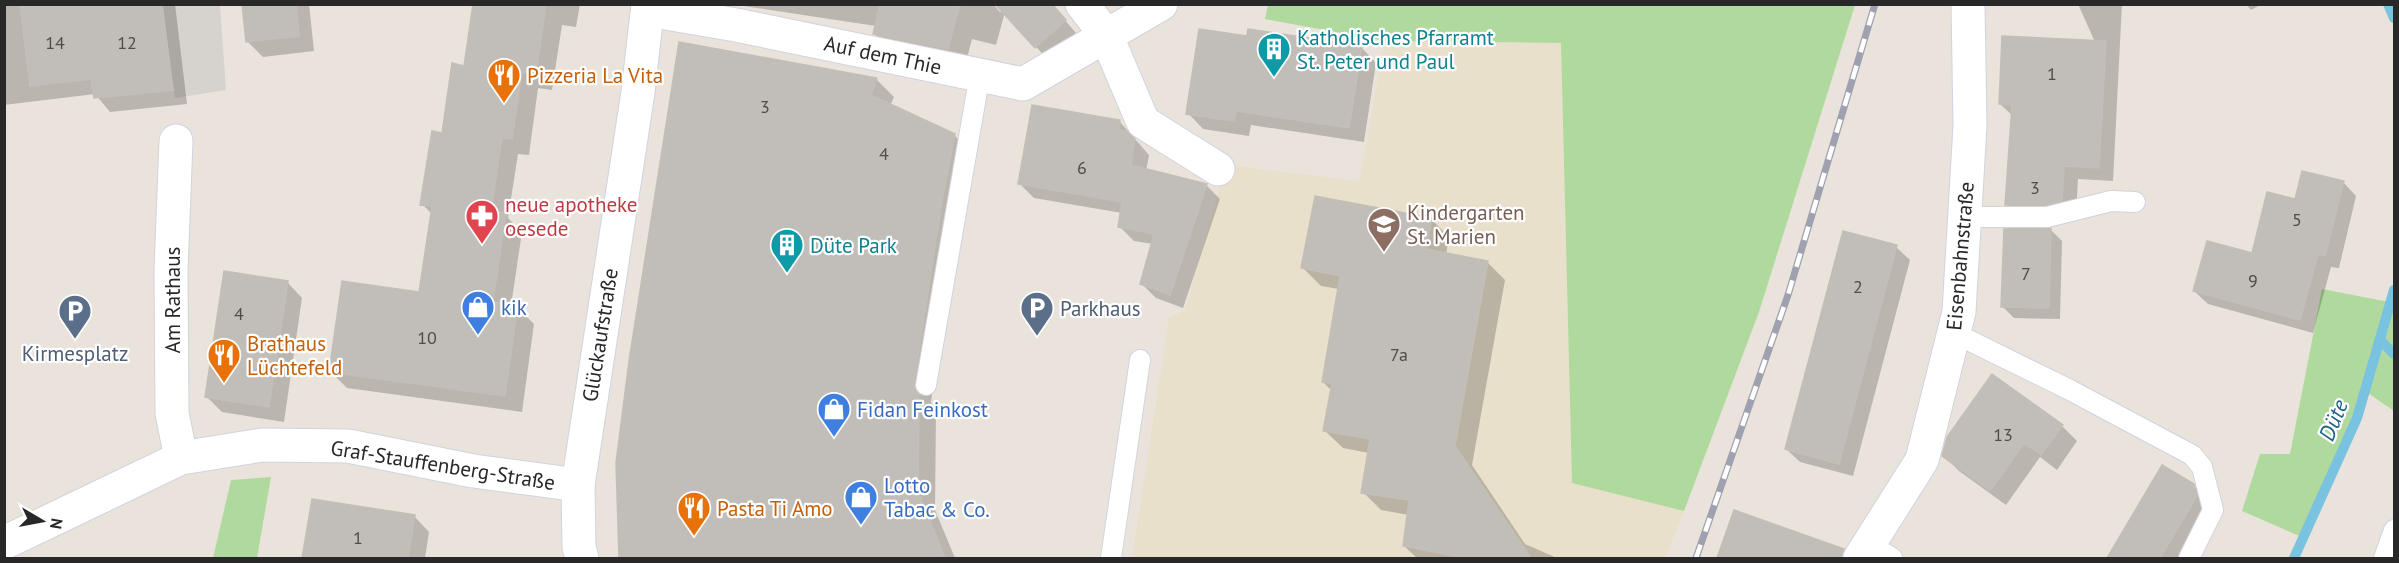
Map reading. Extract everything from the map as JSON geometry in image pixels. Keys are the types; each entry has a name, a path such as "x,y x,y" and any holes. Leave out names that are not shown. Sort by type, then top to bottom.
{"street":[{"path":"1082,4 1106,35 1143,122 1218,169"},
{"name":"Auf dem Thie","path":"648,7 1023,84 1161,4"},
{"name":"Eisenbahnstraße","path":"1873,554 1922,460 1959,312 1970,126 1968,4"},
{"name":"Glückaufstraße","path":"582,558 579,547 578,485 638,92 648,7"},
{"name":"Am Rathaus","path":"176,141 171,270 172,413 181,458"},
{"name":"Graf-Stauffenberg-Straße","path":"4,543 181,458 262,445 348,446 473,471 578,485"}],"lane":[{"path":"926,385 980,74"},
{"path":"1965,217 2047,217 2111,201 2135,202"},
{"path":"1954,333 2068,389 2192,455 2202,467 2213,510 2189,558"},
{"path":"1111,558 1140,360"},
{"path":"2384,558 2394,530"}],"shaded area":[{"path":"162,5 220,5 226,90 175,98"},
{"name":"Kindergarten St. Marien","path":"1385,41 1561,43 1572,483 1684,511 1665,558 1132,558 1169,318 1185,310 1226,165 1359,181"}],"green space":[{"path":"1268,5 1855,5 1759,312 1684,511 1572,483 1561,43 1385,41 1265,19"},
{"path":"2322,289 2394,303 2394,411 2365,391 2357,418 2304,538 2242,511 2260,454 2290,454"},
{"path":"271,477 257,558 213,558 231,480"}],"building":[{"path":"20,4 162,4 173,90 94,98 91,79 30,86"},
{"path":"242,4 296,4 299,36 246,42"},
{"path":"473,4 546,4 536,74 522,72 512,139 502,138 491,211 506,213 493,302 518,305 505,396 329,372 342,281 419,292 432,206 420,205 432,131 442,133 452,63 464,66"},
{"path":"880,4 960,4 948,49 873,34"},
{"path":"995,4 1052,4 1066,20 1035,48"},
{"name":"Katholisches Pfarramt St. Peter und Paul","path":"1199,29 1247,36 1248,29 1362,46 1349,128 1236,111 1234,121 1186,114"},
{"path":"2002,36 2106,41 2099,168 2064,166 2062,201 2046,205 2005,205 2012,105 1999,104"},
{"name":"Düte Park","path":"679,42 877,78 871,95 955,134 943,195 914,384 919,394 918,491 945,558 619,558 616,463 629,361"},
{"path":"1032,105 1120,120 1119,130 1128,132 1135,139 1131,165 1207,184 1170,295 1140,284 1154,234 1118,227 1122,202 1018,184"},
{"path":"2302,171 2344,181 2325,256 2318,254 2300,320 2193,291 2207,241 2252,253 2267,192 2295,199"},
{"path":"1315,196 1432,218 1426,249 1488,261 1455,446 1531,558 1463,558 1403,546 1409,500 1361,493 1370,439 1323,431 1332,383 1322,382 1340,276 1301,268"},
{"path":"2051,228 2049,308 2001,307 2004,229"},
{"path":"1843,231 1897,245 1839,464 1785,449"},
{"path":"224,271 288,281 269,407 205,397"},
{"path":"1992,374 2063,425 2041,455 2024,443 1990,491 1942,456 1947,437"},
{"path":"2162,465 2194,484 2197,496 2160,558 2107,558"},
{"path":"312,499 415,515 408,558 302,558"},
{"path":"1734,510 1844,549 1841,558 1717,558"}],"waterway":[{"name":"Düte","path":"2388,4 2394,18"},
{"name":"Düte","path":"2294,558 2357,418 2394,290"},
{"path":"2380,340 2394,354"}],"railway":[{"path":"1696,558 1788,295 1875,4"}],"place":[{"name":"Katholisches Pfarramt St. Peter und Paul","path":"1274,78"},
{"name":"Pizzeria La Vita","path":"504,104"},
{"name":"neue apotheke oesede","path":"482,245"},
{"name":"Kindergarten St. Marien","path":"1384,253"},
{"name":"Düte Park","path":"787,274"},
{"name":"kik","path":"478,336"},
{"name":"Parkhaus","path":"1037,337"},
{"name":"Kirmesplatz","path":"75,340"},
{"name":"Brathaus Lüchtefeld","path":"224,384"},
{"name":"Fidan Feinkost","path":"834,438"},
{"name":"Lotto Tabac & Co.","path":"861,526"},
{"name":"Pasta Ti Amo","path":"694,537"}]}
